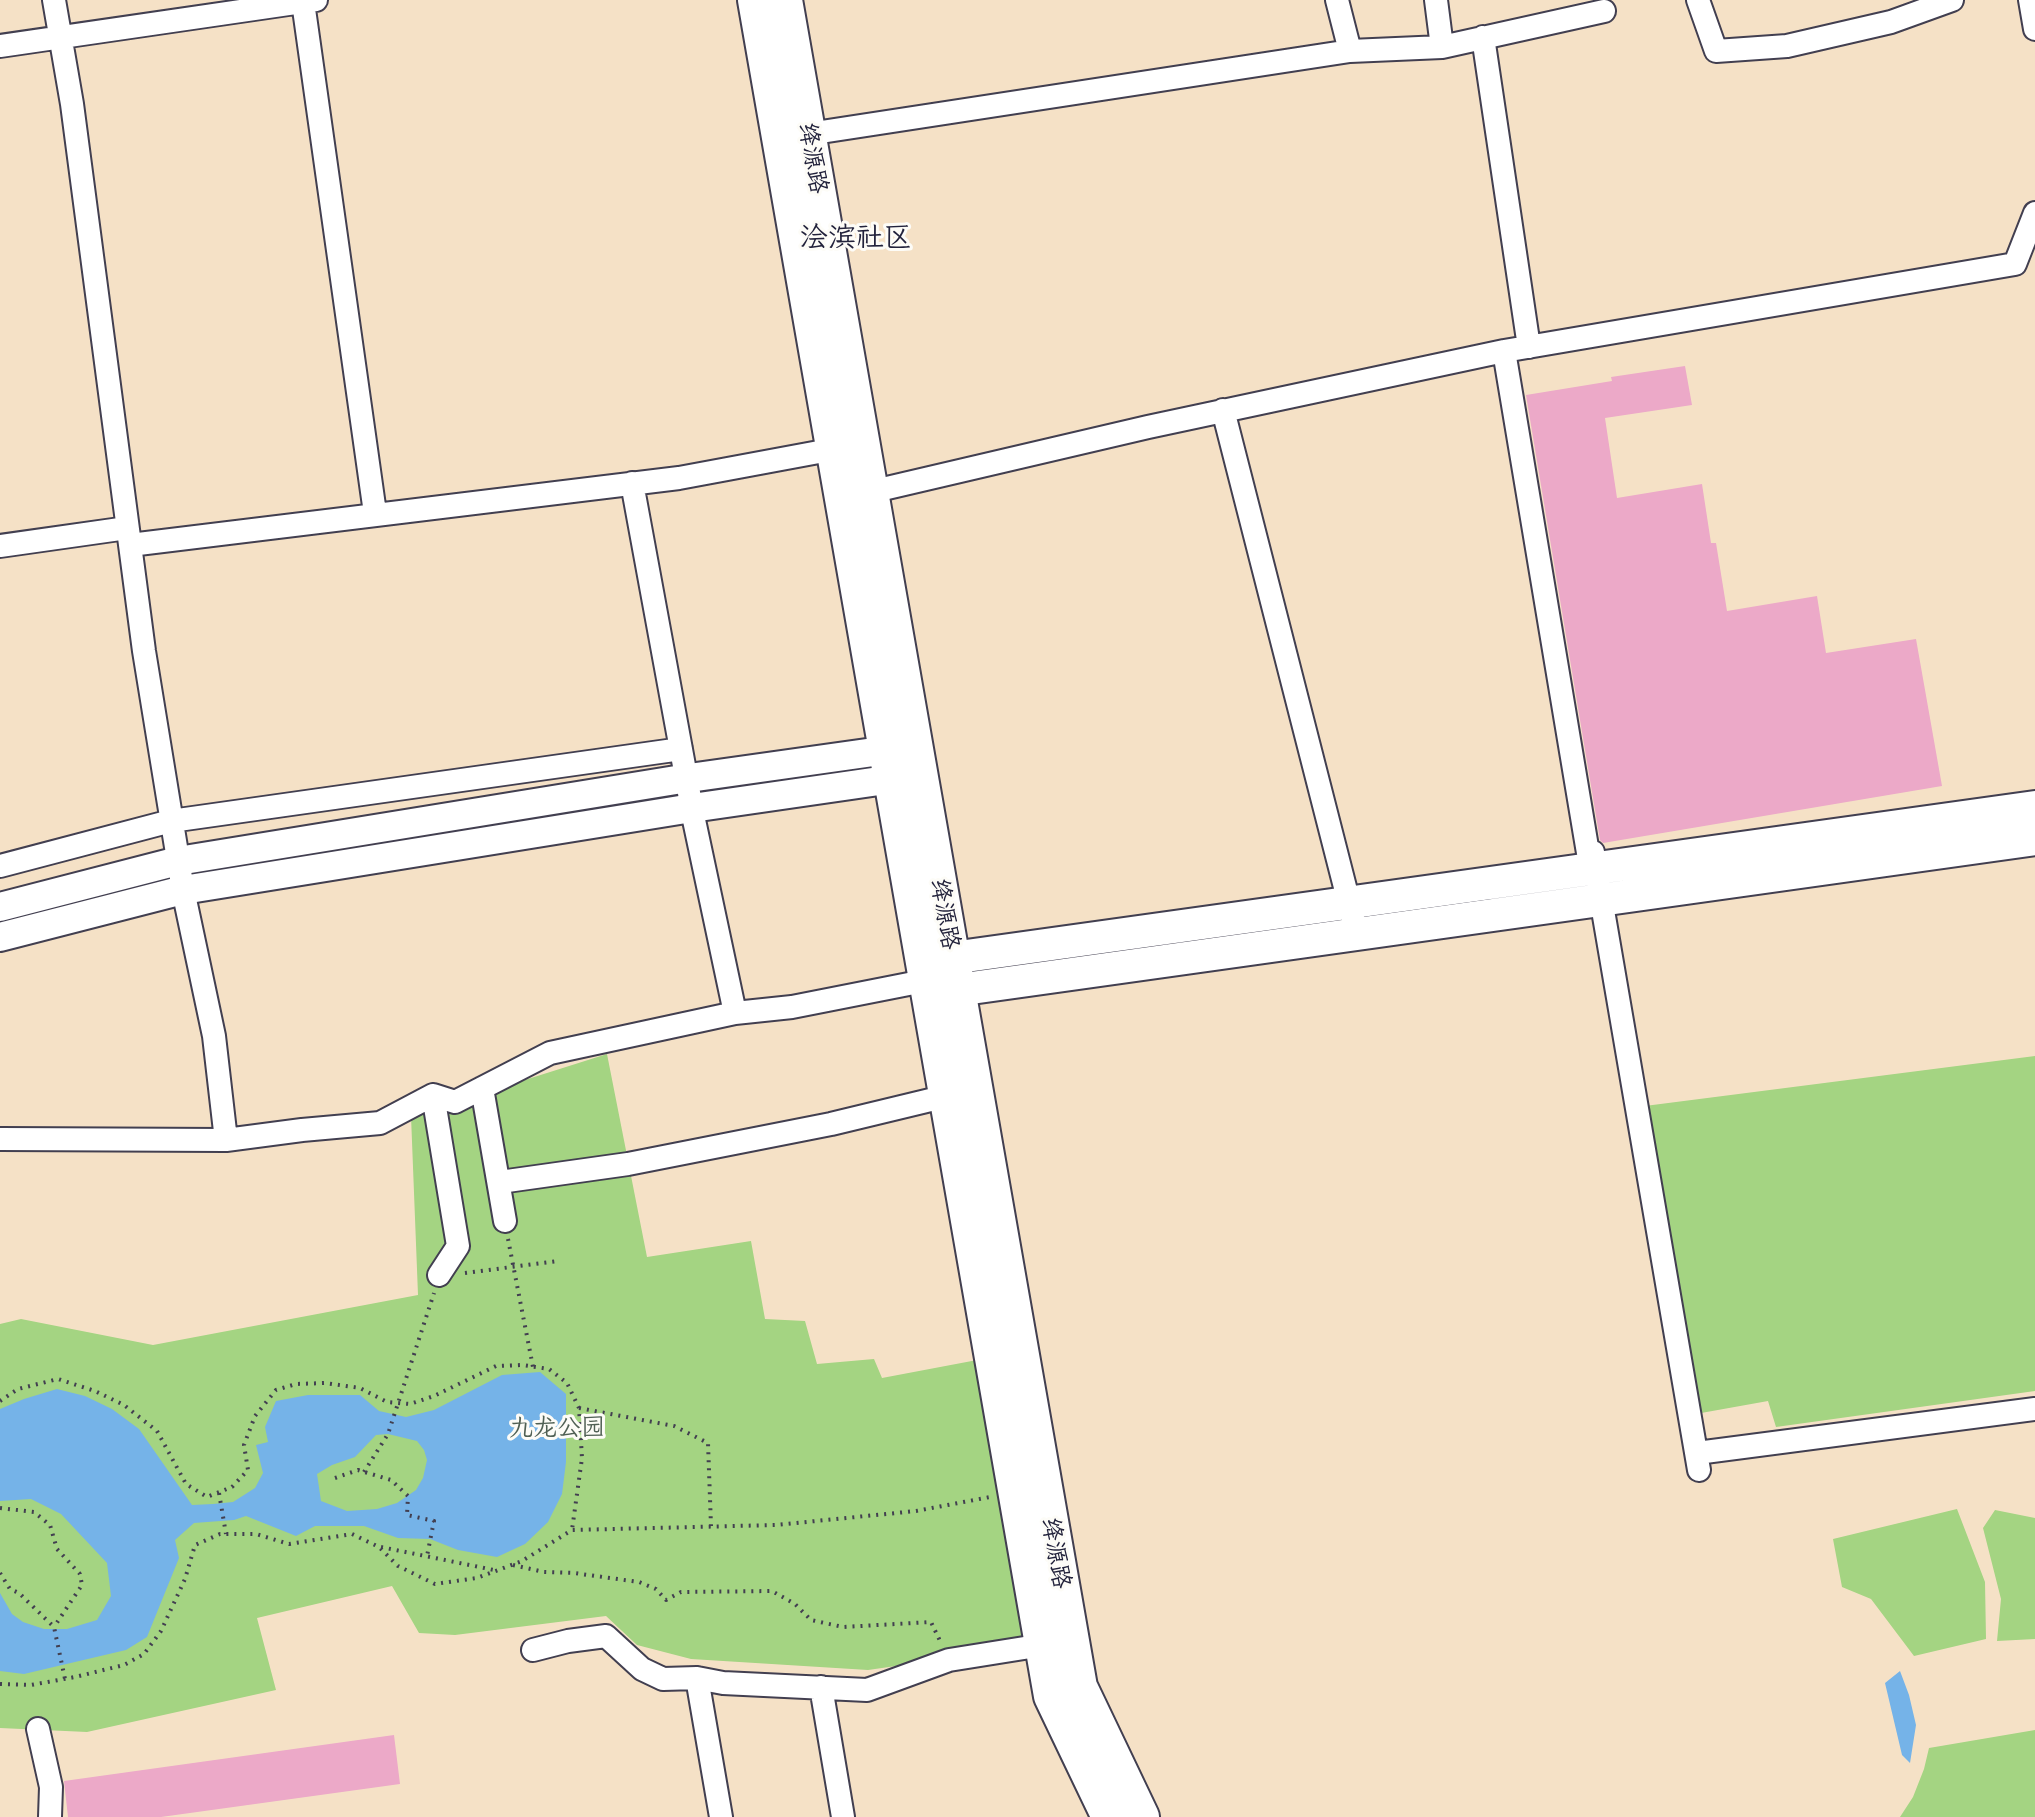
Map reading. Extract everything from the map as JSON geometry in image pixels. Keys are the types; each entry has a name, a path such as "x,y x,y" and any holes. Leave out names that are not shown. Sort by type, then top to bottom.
{"highway":[{"name":"绛源路","path":"756,0 891,765 946,976 947,1096 1052,1696 1110,1817"},
{"name":"绛源路","path":"784,0 870,492 946,976 1079,1687 1141,1817"}],"main road":[{"path":"946,976 1593,858 2035,807"},
{"path":"946,976 1357,934 2035,839"}],"street":[{"path":"54,0 72,104 129,537 171,821 214,1036 226,1140"},
{"path":"1337,0 1350,51"},
{"path":"1436,0 1442,47"},
{"path":"1698,0 1716,51 1787,46 1891,22 1952,0"},
{"path":"2030,0 2035,29"},
{"path":"0,46 61,38 210,8 310,1 375,513"},
{"path":"808,134 1350,51 1442,47 1604,11"},
{"path":"1483,37 1529,347"},
{"path":"870,492 1223,410 1504,351 2015,264 2035,213"},
{"path":"1504,351 1698,1462 2035,1409"},
{"path":"1223,410 1357,934"},
{"path":"0,546 375,513 679,478 835,449"},
{"path":"632,483 692,808 735,1013"},
{"path":"0,866 171,821 681,749"},
{"path":"0,907 178,861 687,779 891,765"},
{"path":"0,937 183,890 692,808 891,765"},
{"path":"0,1139 226,1140 380,1123 433,1095 455,1102 550,1053 735,1013 792,1007 946,976"},
{"path":"482,1088 505,1221"},
{"path":"433,1095 458,1246 439,1275"},
{"path":"500,1182 628,1164 800,1131 947,1096"},
{"path":"533,1650 606,1636 642,1669 663,1679 697,1678 723,1683 867,1690 949,1660 1043,1645"},
{"path":"697,1678 721,1817"},
{"path":"821,1687 843,1817"},
{"path":"38,1729 51,1787 50,1817"}],"path":[{"path":"505,1221 533,1367"},
{"path":"364,1472 388,1434 400,1403 439,1275 558,1261"},
{"path":"0,1401 18,1389 58,1379 95,1391 124,1405 157,1431 186,1484 207,1497 232,1487 248,1470 244,1445 255,1416 276,1390 296,1384 325,1383 360,1388 387,1402 410,1404 496,1366 549,1369 567,1383 579,1408 582,1458 572,1530"},
{"path":"579,1408 674,1426 708,1443 711,1527"},
{"path":"335,1478 358,1470 391,1480 408,1496 407,1515 434,1521 427,1556"},
{"path":"219,1492 226,1534"},
{"path":"379,1547 398,1566 435,1584 477,1578 496,1571 572,1530 776,1525 916,1511 1016,1492"},
{"path":"0,1508 34,1512 50,1525 57,1549 80,1574 82,1585 54,1627"},
{"path":"0,1684 31,1685 65,1679 124,1665 144,1654 161,1631 185,1579 195,1545 226,1534 256,1534 289,1544 352,1534 379,1547 496,1571"},
{"path":"511,1565 544,1572 639,1582 656,1589 666,1600 681,1592 772,1591 795,1604 811,1620 843,1627 931,1622 949,1660"},
{"path":"0,1573 10,1589 19,1593 54,1627 65,1679"}],"green space":[{"name":"九龙公园","path":"607,1054 647,1257 751,1241 765,1319 805,1321 817,1364 874,1359 882,1378 993,1357 1043,1645 868,1670 691,1659 637,1645 606,1616 455,1635 419,1633 392,1586 257,1618 276,1690 87,1732 0,1728 0,1324 21,1319 153,1345 418,1295 411,1116"},
{"path":"2035,1056 2035,1391 1776,1427 1768,1401 1690,1415 1637,1107"},
{"path":"1957,1509 1985,1582 1986,1639 1914,1656 1871,1599 1842,1587 1833,1539"},
{"path":"1995,1510 2035,1518 2035,1639 1997,1641 2001,1599 1983,1528"},
{"path":"2035,1730 2035,1817 1900,1817 1913,1797 1929,1748"}],"water":[{"path":"540,1372 566,1394 566,1462 562,1494 548,1522 525,1544 497,1557 458,1550 430,1539 398,1538 364,1526 315,1526 296,1536 246,1516 194,1523 175,1540 179,1558 147,1637 126,1650 24,1674 0,1671 0,1593 12,1614 23,1622 44,1629 67,1629 97,1620 111,1596 107,1563 61,1514 31,1499 0,1501 0,1409 57,1389 85,1396 112,1409 139,1429 192,1505 213,1504 233,1502 255,1488 263,1473 256,1445 268,1442 265,1427 276,1401 308,1395 360,1395 379,1411 406,1417 434,1410 502,1375","holes":["388,1434 417,1441 427,1460 423,1478 416,1490 397,1503 377,1509 347,1511 321,1501 317,1474 355,1457 376,1435"]},
{"path":"1900,1671 1916,1725 1910,1763 1902,1755 1885,1683"}],"building":[{"path":"1685,366 1692,405 1605,418 1617,498 1702,484 1711,543 1716,543 1727,611 1817,596 1826,653 1916,639 1942,786 1603,843 1600,840 1526,395 1612,381 1611,377"},
{"path":"394,1735 400,1784 161,1817 68,1817 64,1781"}],"district":[{"name":"浍滨社区","path":"856,239"}]}
